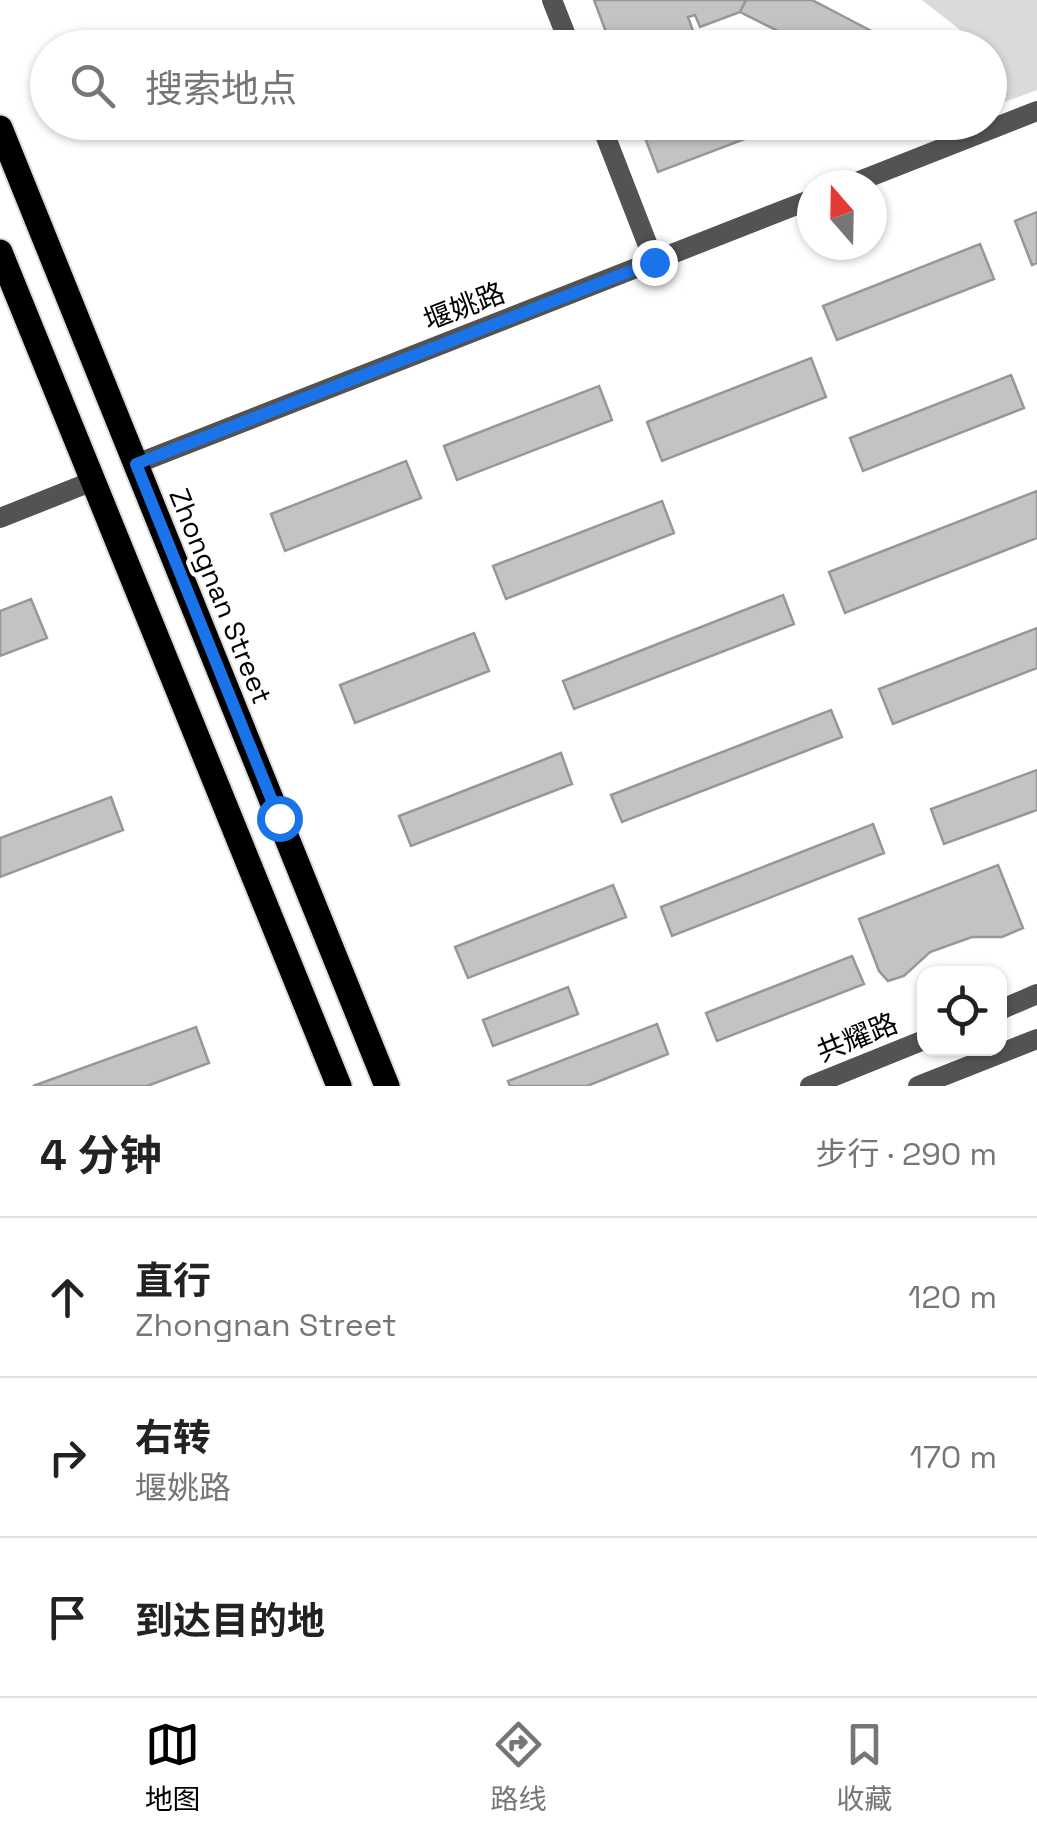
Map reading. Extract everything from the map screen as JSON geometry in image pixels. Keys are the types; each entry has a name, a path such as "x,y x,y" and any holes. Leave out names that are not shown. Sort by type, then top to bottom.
{"main road":[{"name":"Zhongnan Street","path":"0,128 387,1086"},
{"path":"0,252 339,1086"}],"street":[{"path":"552,0 564,30"},
{"path":"1007,123 1037,111"},
{"path":"607,140 654,262"},
{"path":"887,170 963,140"},
{"name":"堰姚路","path":"136,464 797,206"},
{"path":"0,518 93,481"},
{"path":"1007,1007 1037,994"},
{"path":"918,1086 1037,1038"},
{"name":"共耀路","path":"810,1086 917,1043"}],"shaded area":[{"path":"922,0 1037,0 1037,90 1007,101 1007,30 960,30"}],"building":[{"path":"594,0 746,0 740,12 700,27 695,15 688,17 693,30 605,30"},
{"path":"746,0 812,0 870,30 776,30 740,12"},
{"path":"646,140 742,140 658,172"},
{"path":"1037,212 1037,263 1032,265 1015,221"},
{"path":"980,244 994,279 837,340 823,306"},
{"path":"811,358 826,397 662,461 647,422"},
{"path":"1011,375 1024,408 863,471 850,438"},
{"path":"599,386 612,420 457,480 444,446"},
{"path":"406,461 421,498 285,551 271,514"},
{"path":"1037,491 1037,538 845,613 829,572"},
{"path":"662,501 674,533 506,599 493,566"},
{"path":"783,595 794,624 574,709 563,681"},
{"path":"31,599 47,638 0,656 0,611"},
{"path":"1037,628 1037,668 893,724 879,689"},
{"path":"474,633 489,671 355,723 340,685"},
{"path":"831,710 842,737 622,822 611,795"},
{"path":"561,753 572,784 411,846 399,816"},
{"path":"1037,770 1037,810 944,844 931,809"},
{"path":"111,797 123,830 0,877 0,838"},
{"path":"873,824 884,853 672,936 661,907"},
{"path":"998,865 1023,928 1002,937 972,937 930,952 904,976 888,981 879,971 859,919"},
{"path":"613,885 626,917 468,978 455,947"},
{"path":"852,956 864,984 717,1041 706,1013"},
{"path":"568,987 578,1014 493,1046 483,1020"},
{"path":"657,1024 668,1054 587,1086 510,1086 508,1081"},
{"path":"196,1027 209,1063 147,1086 33,1086"}],"route":[{"path":"279,818 136,464 654,262"}]}
